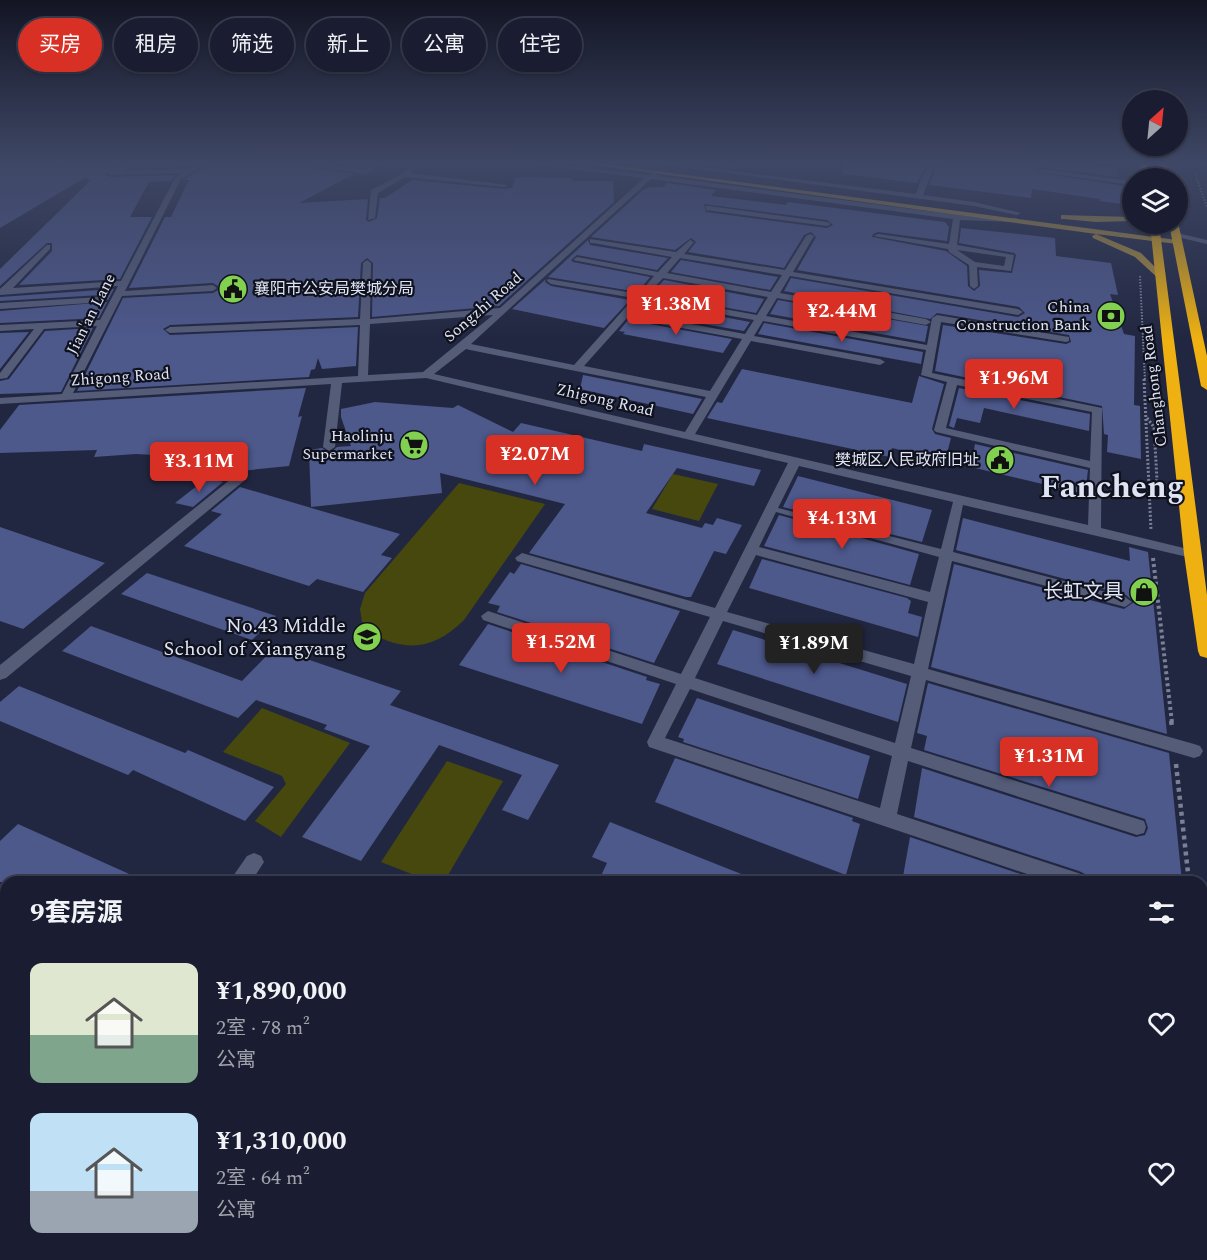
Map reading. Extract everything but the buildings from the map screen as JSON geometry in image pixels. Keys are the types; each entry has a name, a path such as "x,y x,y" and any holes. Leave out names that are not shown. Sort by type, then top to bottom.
{"highway":[{"name":"Changhong Road","path":"1155,234 1192,554 1207,651"},
{"path":"1176,234 1207,386"}],"main road":[{"path":"1038,222 1100,237 1138,255 1159,276"},
{"path":"1069,222 1122,227"}],"street":[{"name":"Jian'an Lane","path":"66,397 155,222"},
{"name":"Songzhi Road","path":"426,375 502,311 600,222"},
{"path":"766,226 769,222"},
{"path":"809,222 826,224"},
{"path":"878,236 952,247 1010,255 1008,269 973,264 952,250 952,247 956,222"},
{"path":"1179,234 1207,242"},
{"path":"688,436 810,236"},
{"path":"592,241 1018,312"},
{"path":"577,368 690,242"},
{"path":"3,291 47,247"},
{"path":"577,260 926,322"},
{"path":"363,379 367,263"},
{"path":"973,264 974,286"},
{"path":"551,281 924,347"},
{"path":"3,291 124,283"},
{"path":"118,294 213,288"},
{"path":"0,306 101,300"},
{"path":"170,330 365,322 502,311"},
{"path":"625,315 880,362"},
{"path":"1066,339 937,318 926,375 1098,410 1094,531"},
{"path":"0,328 104,322"},
{"path":"0,376 3,376 41,326"},
{"path":"470,347 713,395"},
{"name":"Zhigong Road","path":"0,401 426,375 1192,554"},
{"path":"953,380 940,430 1096,466"},
{"path":"329,447 337,381"},
{"path":"795,462 655,742 1060,876"},
{"path":"0,674 241,477"},
{"path":"887,819 957,505"},
{"path":"782,511 1125,602"},
{"path":"751,549 936,599"},
{"path":"522,558 1194,751"},
{"path":"488,616 1137,827"},
{"path":"243,876 254,862"}],"path":[{"path":"1138,255 1152,545 1189,876"},
{"path":"1146,417 1154,427 1157,480 1149,485"}],"shaded area":[{"path":"673,474 718,484 699,521 652,509"},
{"path":"459,483 545,504 464,620 452,631 440,639 427,643 403,645 390,642 363,628 360,609 365,593"},
{"path":"262,708 350,743 281,837 255,821 286,784 282,776 223,752"},
{"path":"447,761 503,781 448,876 417,876 381,862"}],"place":[{"name":"襄阳市公安局樊城分局","path":"233,289"},
{"name":"China Construction Bank","path":"1111,316"},
{"name":"Haolinju Supermarket","path":"414,445"},
{"name":"樊城区人民政府旧址","path":"1000,460"},
{"name":"长虹文具","path":"1144,592"},
{"name":"No.43 Middle School of Xiangyang","path":"367,637"}],"district":[{"name":"Fancheng","path":"1112,487"}]}
